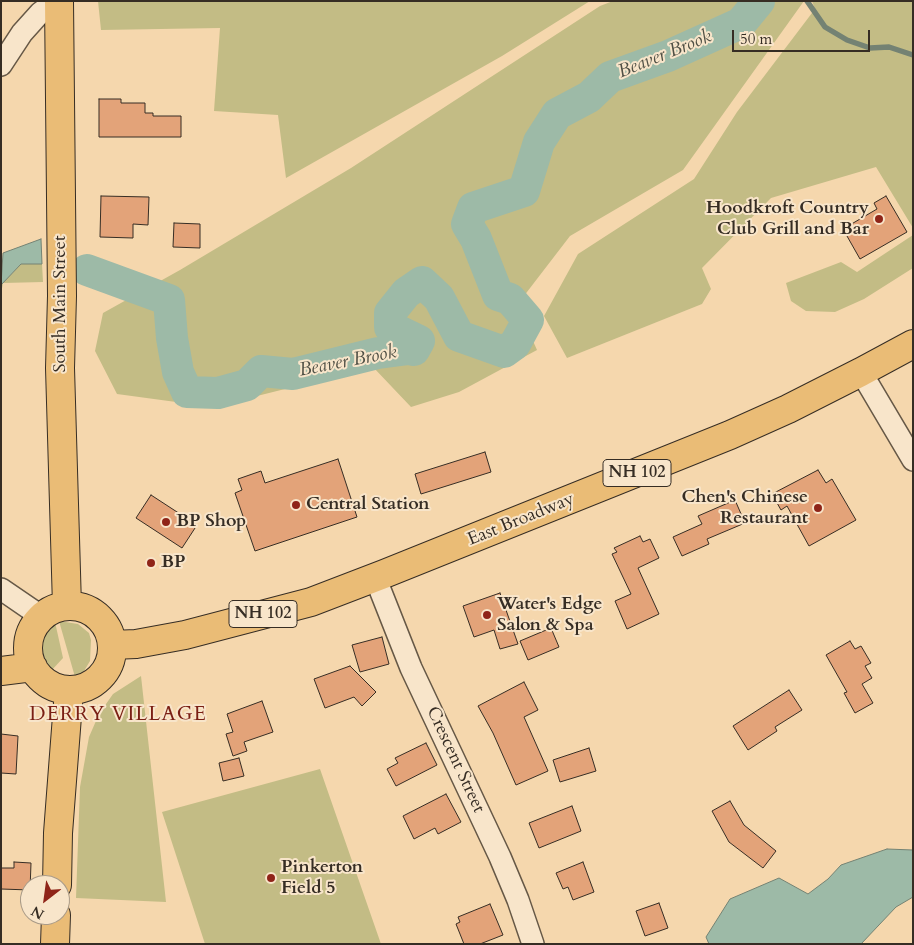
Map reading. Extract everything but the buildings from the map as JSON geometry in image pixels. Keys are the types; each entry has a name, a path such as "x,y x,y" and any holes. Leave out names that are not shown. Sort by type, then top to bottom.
{"main road":[{"name":"South Main Street","path":"59,1 62,296 61,426 67,606"},
{"name":"East Broadway","path":"112,645 160,640 203,630 311,602 375,578 730,435 788,409 913,344"},
{"path":"67,606 82,608 95,614 108,631 112,645 109,664 102,675 87,686 69,690 47,682 39,676 32,667 28,654 29,640 33,628 42,617 53,610 67,606"},
{"path":"1,671 32,667"},
{"path":"57,875 58,833 69,690"},
{"path":"55,944 56,925"}],"street":[{"path":"1,65 22,33 40,13 56,1"},
{"path":"861,372 913,460"},
{"name":"Crescent Street","path":"375,578 412,668 504,866 533,944"},
{"path":"1,589 42,617"}],"shaded area":[{"path":"98,1 590,1 502,56 286,178 278,115 214,111 220,28 101,30"},
{"path":"613,1 804,1 683,170 570,236 517,305 537,350 459,392 411,407 373,367 213,407 117,394 95,351 103,313 180,270 351,168 600,6"},
{"path":"812,1 913,1 913,228 876,167 771,198 702,268 711,289 702,304 567,358 544,316 578,254 694,179 737,112 815,9"},
{"path":"913,235 913,268 864,299 835,312 806,311 791,301 786,283 841,262 857,272"},
{"path":"41,239 42,264 21,264 1,285 3,253"},
{"path":"21,264 42,264 43,282 3,283 1,294 1,285"},
{"path":"59,621 78,624 89,633 91,640 90,661 84,671 75,677"},
{"path":"55,622 63,658 51,671 43,660 41,646 46,631"},
{"path":"141,676 166,902 76,898 80,787 89,737 99,714 113,694"},
{"name":"Pinkerton Field 5","path":"320,769 381,944 205,944 162,812"},
{"path":"887,849 913,850 913,897 896,907 861,944 709,944 706,937 730,899 779,878 808,894 828,879 841,865"}],"waterway":[{"name":"Beaver Brook","path":"87,270 169,300 172,338 178,372 187,392 218,393 247,385 261,371 293,374 378,353 414,350 419,341 390,327 390,313 406,293 422,282 439,298 459,336 504,352 515,344 528,320 510,299 498,295 476,239 467,224 473,208 524,191 539,142 557,114 589,97 610,77 668,56 741,23 759,1"},
{"path":"807,1 825,27 847,40 870,48 889,47 913,55"}],"place":[{"name":"Hoodkroft Country Club Grill and Bar","path":"879,219"},
{"name":"Central Station","path":"296,505"},
{"name":"Chen's Chinese Restaurant","path":"818,508"},
{"name":"BP Shop","path":"166,522"},
{"name":"BP","path":"151,563"},
{"name":"Water's Edge Salon & Spa","path":"487,615"},
{"name":"Pinkerton Field 5","path":"271,878"}],"district":[{"name":"DERRY VILLAGE","path":"118,715"}]}
